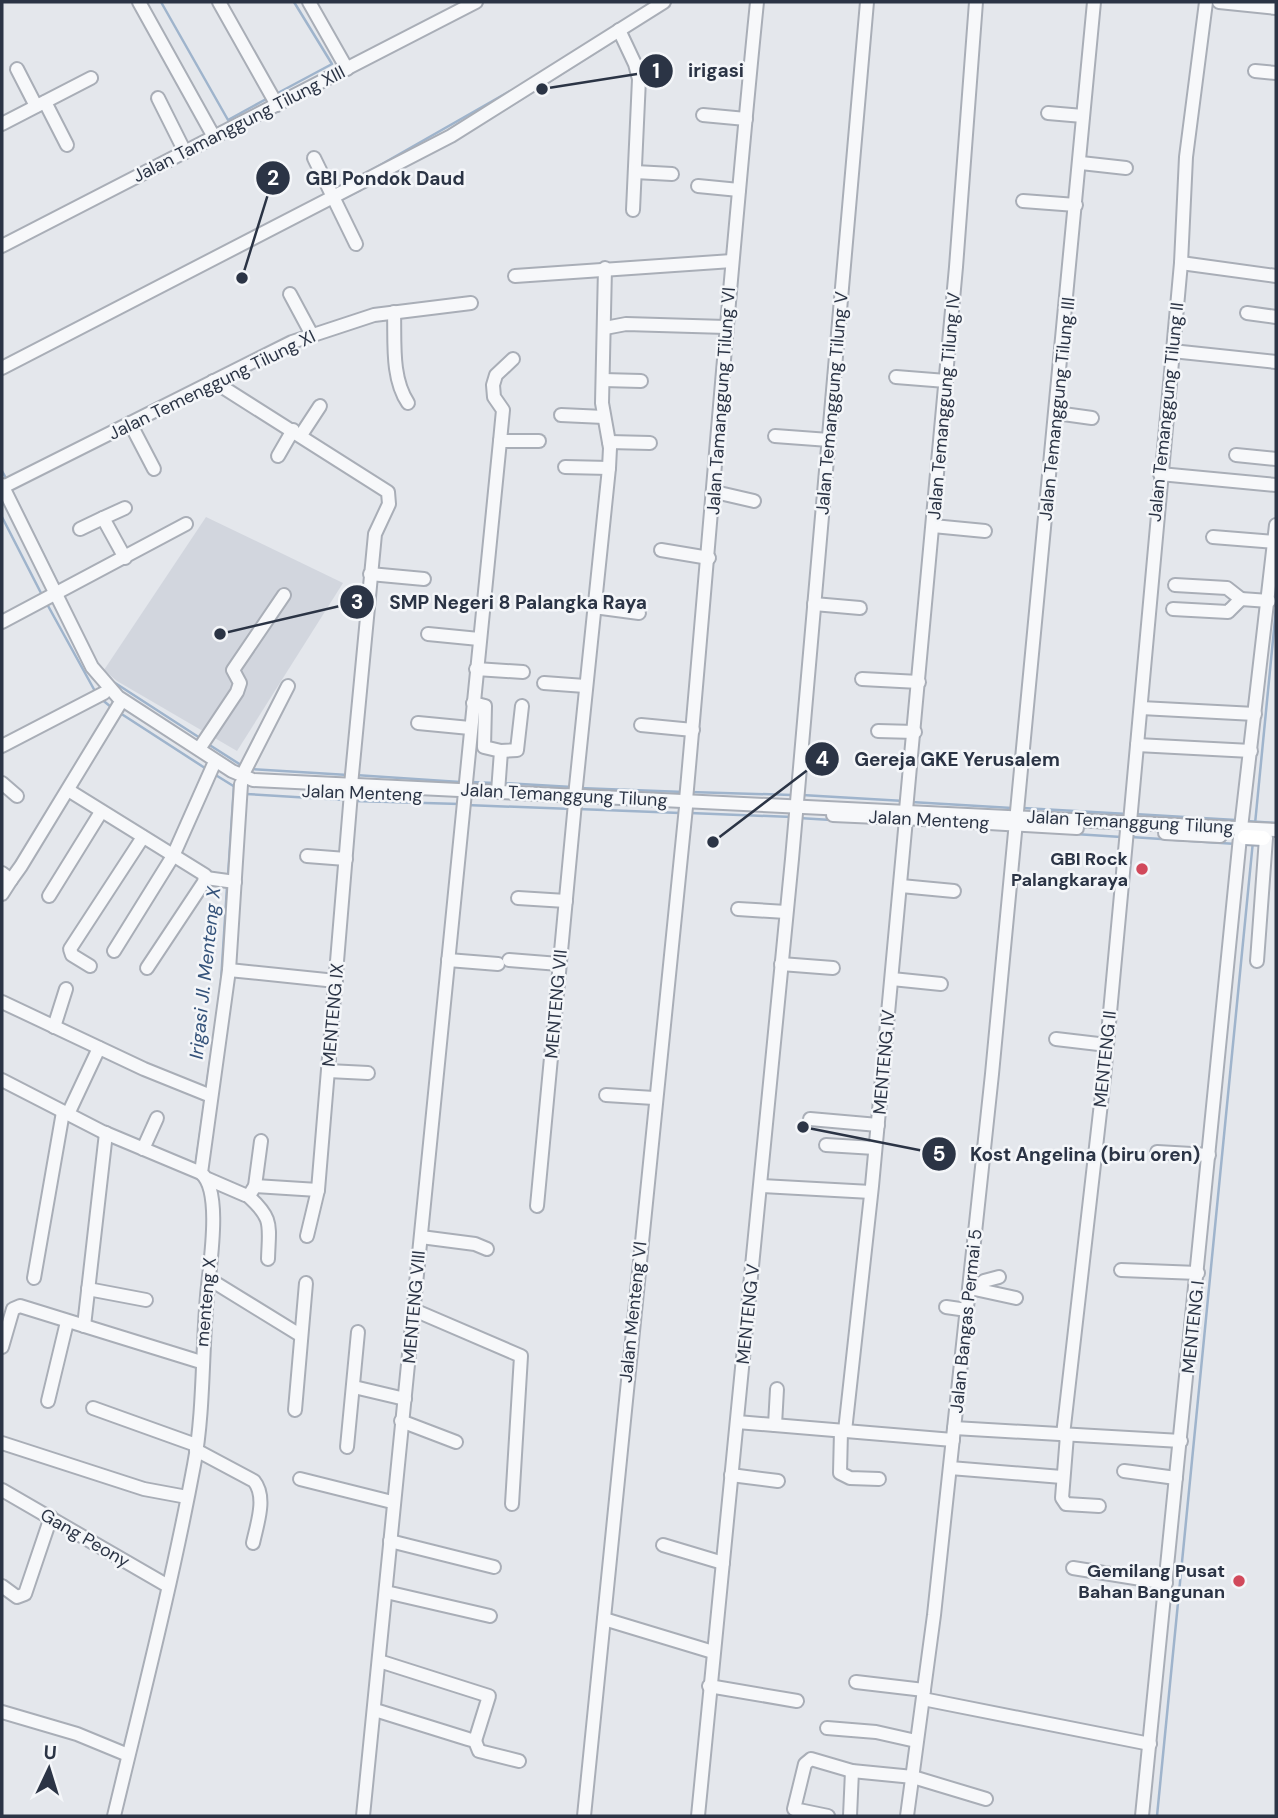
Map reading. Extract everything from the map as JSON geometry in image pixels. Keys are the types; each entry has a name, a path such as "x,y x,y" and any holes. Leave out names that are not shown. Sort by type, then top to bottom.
{"main road":[{"name":"Jalan Temanggung Tilung","path":"1243,833 1269,835"}],"street":[{"path":"139,2 214,137"},
{"path":"219,2 277,105"},
{"path":"309,2 347,69"},
{"name":"Jalan Tamanggung Tilung XIII","path":"4,240 185,152 476,2"},
{"path":"2,368 451,136 664,2"},
{"name":"Jalan Tamanggung Tilung VI","path":"686,804 715,492 726,327 757,2"},
{"name":"Jalan Temanggung Tilung V","path":"796,808 867,2"},
{"name":"Jalan Temanggung Tilung IV","path":"906,814 946,382 976,2"},
{"name":"Jalan Temanggung Tilung III","path":"1016,820 1081,163 1094,2"},
{"name":"Jalan Temanggung Tilung II","path":"1128,826 1181,263 1186,157 1206,2"},
{"path":"1219,2 1276,8"},
{"path":"619,30 639,79 633,210"},
{"path":"17,69 67,145"},
{"path":"1255,71 1276,73"},
{"path":"2,124 91,78"},
{"path":"158,98 185,152"},
{"path":"1048,113 1083,116"},
{"path":"703,115 746,118"},
{"path":"314,158 356,244"},
{"path":"1081,163 1126,168"},
{"path":"635,172 671,174"},
{"path":"698,186 739,190"},
{"path":"1023,201 1076,205"},
{"path":"515,276 732,261"},
{"path":"1181,263 1276,276"},
{"name":"MENTENG VII","path":"537,1206 585,686 610,468 603,380 605,268"},
{"path":"290,294 312,335"},
{"name":"Jalan Temenggung Tilung XI","path":"2,491 213,381 312,335 364,317 471,303"},
{"path":"394,312 396,369 402,394 408,403"},
{"path":"1247,313 1276,317"},
{"path":"605,328 626,324 726,327"},
{"path":"1172,351 1276,362"},
{"name":"MENTENG VIII","path":"363,1816 386,1592 392,1502 405,1399 503,410 494,397 493,385 496,375 513,359"},
{"path":"896,377 946,382"},
{"path":"603,380 641,382"},
{"path":"213,381 297,433"},
{"path":"278,456 320,406"},
{"path":"1056,413 1092,418"},
{"path":"561,415 604,417"},
{"path":"130,423 155,469"},
{"name":"MENTENG IX","path":"297,433 388,492 389,503 376,532 370,574 317,1190 307,1236"},
{"path":"775,436 829,440"},
{"path":"500,441 539,441"},
{"path":"609,442 650,443"},
{"path":"1236,455 1276,459"},
{"path":"565,467 610,468"},
{"path":"1160,474 1276,485"},
{"name":"Jalan Temanggung Tilung","path":"2,491 53,595 92,667 106,686 118,697 242,780 351,789 463,794 498,792 575,799 796,808 1243,833"},
{"path":"715,492 754,501"},
{"path":"80,529 125,508"},
{"path":"103,518 125,558"},
{"path":"2,622 186,524"},
{"name":"MENTENG I","path":"1142,1816 1276,524"},
{"path":"933,526 985,531"},
{"path":"1213,537 1274,542"},
{"path":"661,550 709,558"},
{"path":"370,574 424,579"},
{"path":"1175,585 1227,588 1241,599 1269,601"},
{"path":"53,595 86,668 104,693 213,766 242,780 288,687"},
{"path":"199,749 238,690 240,683 233,670 284,595"},
{"path":"1173,609 1228,612 1241,599"},
{"path":"814,604 860,608"},
{"path":"594,607 639,613"},
{"path":"428,634 479,639"},
{"path":"476,669 523,672"},
{"path":"862,680 919,682"},
{"path":"544,683 585,686"},
{"path":"2,746 104,693"},
{"path":"472,703 485,706 484,747 501,751 517,750 522,706"},
{"path":"2,894 6,877 68,790 119,705"},
{"path":"1141,708 1255,714"},
{"path":"418,723 470,728"},
{"path":"641,725 693,730"},
{"path":"878,731 915,732"},
{"path":"1137,745 1251,751"},
{"path":"498,792 501,751"},
{"path":"114,951 173,856 213,766"},
{"name":"menteng X","path":"114,1816 148,1684 196,1448 212,1220 205,1176 211,1096 229,970 242,780"},
{"path":"2,783 17,796"},
{"path":"68,790 204,874 206,878 235,882"},
{"path":"463,794 575,799"},
{"name":"Jalan Menteng VI","path":"583,1816 686,804"},
{"name":"MENTENG V","path":"698,1816 796,808"},
{"path":"49,896 101,812"},
{"name":"MENTENG IV","path":"879,1479 850,1478 840,1473 872,1192 906,814"},
{"name":"Jalan Bangas Permai 5","path":"908,1816 967,1310 974,1288 1016,820"},
{"name":"MENTENG II","path":"1062,1477 1128,826"},
{"path":"1256,961 1269,835"},
{"path":"90,966 72,955 70,949 143,837"},
{"path":"307,856 346,859"},
{"path":"147,968 206,878"},
{"path":"901,886 954,891"},
{"path":"518,898 566,901"},
{"path":"738,909 786,912"},
{"path":"448,960 559,964"},
{"path":"781,964 833,968"},
{"path":"229,970 336,981"},
{"path":"892,979 941,984"},
{"path":"54,1027 66,989"},
{"path":"2,1002 99,1048 211,1096"},
{"path":"1056,1039 1107,1045"},
{"path":"34,1278 65,1113 99,1048"},
{"path":"328,1071 368,1073"},
{"path":"2,1080 106,1133 205,1176 251,1191 317,1190"},
{"path":"607,1095 654,1098"},
{"path":"143,1149 157,1118"},
{"path":"810,1119 878,1125"},
{"path":"84,1326 106,1133"},
{"path":"261,1141 251,1191 265,1212 269,1224 268,1259"},
{"path":"826,1144 875,1148"},
{"path":"1157,1152 1209,1155"},
{"path":"761,1186 872,1192"},
{"path":"421,1237 475,1244 487,1250"},
{"path":"1121,1270 1198,1273"},
{"path":"974,1288 984,1281 999,1277"},
{"path":"209,1279 300,1335"},
{"path":"295,1410 306,1283"},
{"path":"974,1288 1016,1298"},
{"path":"88,1289 146,1300"},
{"path":"2,1347 17,1306 201,1362"},
{"path":"946,1307 967,1310"},
{"path":"414,1310 521,1356 512,1504"},
{"path":"48,1401 67,1322"},
{"path":"347,1447 358,1332"},
{"path":"354,1387 405,1399"},
{"path":"775,1425 776,1389"},
{"path":"93,1408 196,1448 254,1481 259,1487 260,1506 253,1543"},
{"path":"401,1421 456,1442"},
{"path":"737,1422 843,1431 1065,1435 1181,1441"},
{"path":"2,1443 144,1489 187,1497"},
{"path":"950,1468 1062,1477 1063,1502 1099,1506"},
{"path":"1124,1471 1177,1478"},
{"path":"731,1475 778,1481"},
{"path":"300,1479 392,1502"},
{"name":"Gang Peony","path":"2,1490 168,1586"},
{"path":"2,1586 17,1597 25,1594 51,1517"},
{"path":"390,1541 494,1567"},
{"path":"663,1545 723,1563"},
{"path":"1073,1568 1166,1583"},
{"path":"386,1592 490,1616"},
{"path":"604,1619 713,1652"},
{"path":"379,1661 489,1696 475,1741 479,1751 519,1761"},
{"path":"856,1682 1150,1744"},
{"path":"709,1686 797,1701"},
{"path":"375,1710 475,1741"},
{"path":"2,1712 77,1734 128,1755"},
{"path":"827,1728 876,1732 916,1741"},
{"path":"828,1816 794,1809 805,1765 813,1759 852,1771 913,1776 986,1799"},
{"path":"850,1816 852,1771"}],"shaded area":[{"path":"206,517 343,583 237,751 117,681 104,670"}],"waterway":[{"path":"161,2 228,120 268,98"},
{"path":"276,94 332,64 294,2"},
{"path":"504,110 617,39"},
{"path":"361,176 510,91"},
{"path":"339,201 361,190"},
{"path":"2,471 7,480"},
{"path":"11,489 58,584"},
{"path":"2,517 42,595"},
{"path":"47,604 96,693"},
{"path":"1255,824 1276,609"},
{"path":"112,681 200,738"},
{"path":"100,698 111,707"},
{"path":"120,713 208,770"},
{"path":"208,744 244,767"},
{"path":"250,769 348,775"},
{"path":"214,774 235,787"},
{"path":"355,775 460,782"},
{"path":"470,782 495,783"},
{"path":"502,783 572,787"},
{"name":"Irigasi Jl. Menteng X","path":"228,876 234,785"},
{"path":"579,788 684,792"},
{"path":"690,792 792,795"},
{"path":"246,794 344,800"},
{"path":"802,795 904,801"},
{"path":"355,801 460,804"},
{"path":"911,802 1012,808"},
{"path":"466,805 572,809"},
{"path":"1023,808 1128,814"},
{"path":"578,809 680,813"},
{"path":"690,813 792,817"},
{"path":"1134,814 1236,820"},
{"path":"799,818 831,820"},
{"path":"1246,821 1276,823"},
{"path":"939,826 974,828"},
{"path":"1075,834 1121,837"},
{"path":"1131,837 1236,844"},
{"path":"1157,1816 1253,841"},
{"name":"Irigasi Jl. Menteng X","path":"221,981 227,887"},
{"name":"Irigasi Jl. Menteng X","path":"206,1089 215,1029"},
{"name":"Irigasi Jl. Menteng X","path":"196,1162 205,1099"}],"place":[{"name":"irigasi","path":"542,89"},
{"name":"GBI Pondok Daud","path":"242,278"},
{"name":"SMP Negeri 8 Palangka Raya","path":"220,634"},
{"name":"Gereja GKE Yerusalem","path":"713,842"},
{"name":"GBI Rock Palangkaraya","path":"1142,869"},
{"name":"Kost Angelina (biru oren)","path":"803,1127"},
{"name":"Gemilang Pusat Bahan Bangunan","path":"1239,1581"}]}
